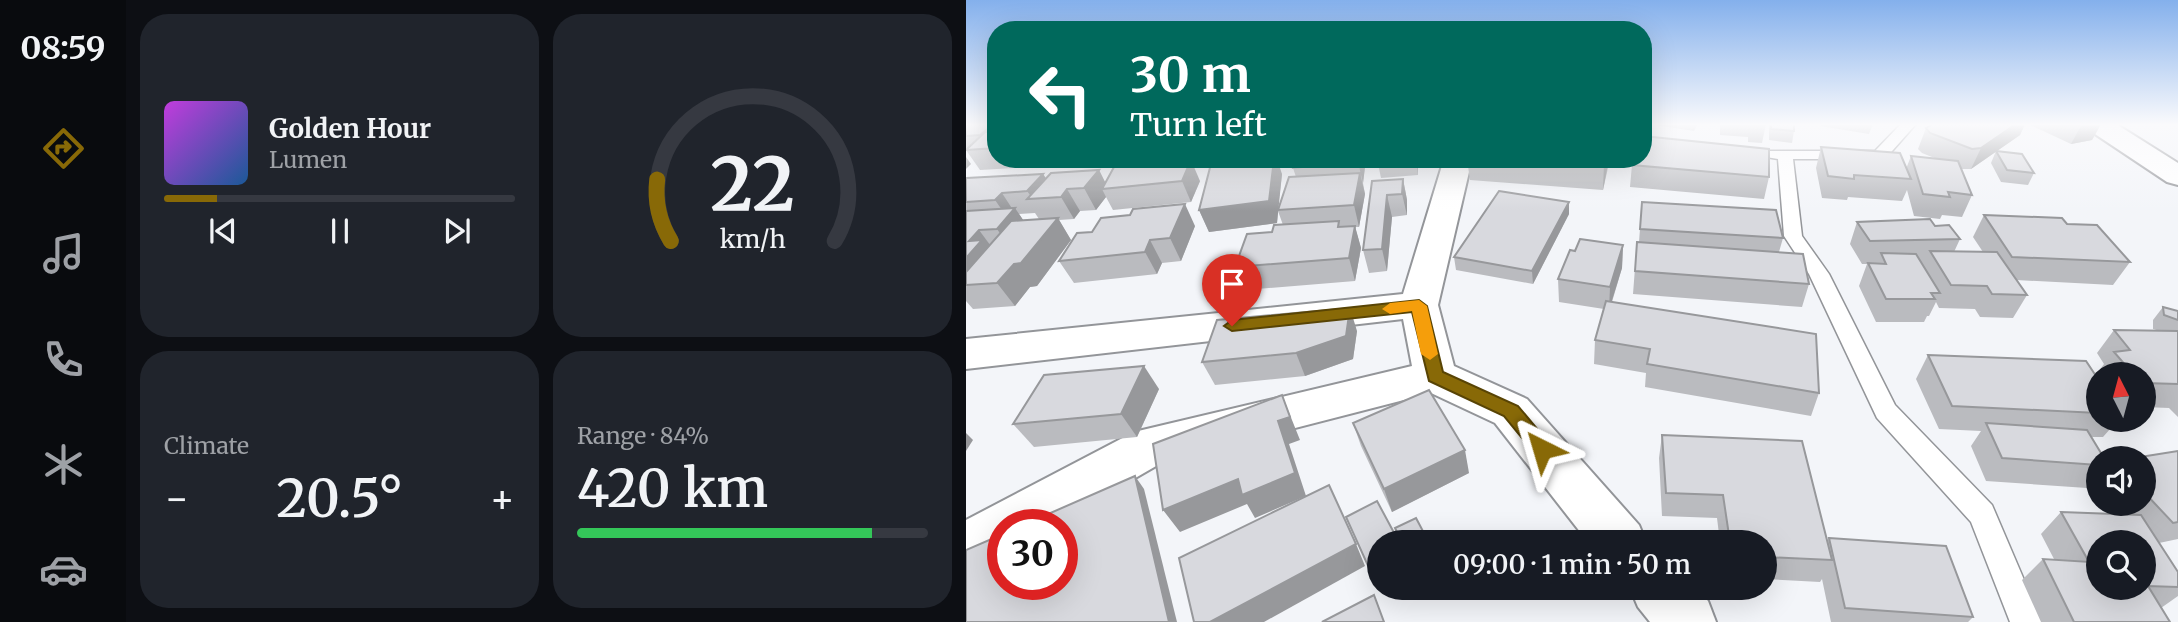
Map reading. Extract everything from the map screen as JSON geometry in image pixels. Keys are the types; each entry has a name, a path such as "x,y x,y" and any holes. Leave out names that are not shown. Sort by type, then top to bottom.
{"street":[{"path":"2143,153 2178,176"},
{"path":"1435,376 1419,306 1456,168"},
{"path":"966,355 1419,306"},
{"path":"1035,509 1152,446 1435,376 1511,411 1610,530"},
{"path":"966,547 987,535"},
{"path":"1668,600 1687,622"}],"lane":[{"path":"1759,153 1879,156 1882,153"},
{"path":"1785,155 1793,236 1819,274 1886,411 1982,514 2026,622"}],"building":[{"path":"1652,153 1769,153 1769,177 1652,167"},
{"path":"1822,153 1900,153 1911,179 1854,175 1854,179 1828,176"},
{"path":"1997,153 2022,154 2034,173 2007,170"},
{"path":"1911,156 1958,161 1972,195 1948,192 1950,197 1923,194"},
{"path":"1113,168 1188,168 1182,181 1102,189"},
{"path":"1210,168 1273,168 1269,201 1199,210"},
{"path":"1099,170 1084,188 1067,189 1061,197 1027,199 1051,173"},
{"path":"1360,173 1354,205 1278,210 1289,177"},
{"path":"1043,174 1027,191 1002,193 995,200 966,202 966,178"},
{"path":"1403,179 1402,194 1387,195 1382,249 1363,250 1372,181"},
{"path":"1499,191 1569,202 1532,271 1454,257"},
{"path":"1642,202 1776,210 1783,238 1640,229"},
{"path":"1185,204 1170,238 1150,240 1145,252 1059,261 1077,233 1092,232 1101,218 1130,215 1133,209"},
{"path":"1015,208 997,229 979,230 969,241 982,240 966,258 966,211"},
{"path":"1984,215 2062,218 2067,224 2097,225 2130,262 2012,257"},
{"path":"1058,218 1021,263 1014,264 997,283 966,285 966,272 1011,221"},
{"path":"1930,219 1935,226 1949,225 1960,239 1870,241 1857,222"},
{"path":"1339,221 1338,227 1355,226 1349,258 1235,267 1247,234 1272,232 1274,225"},
{"path":"1580,239 1623,245 1610,287 1558,279 1570,250 1575,251"},
{"path":"1637,242 1803,254 1809,284 1635,271"},
{"path":"1930,251 1997,252 2027,295 1992,294 1987,286 1951,285"},
{"path":"1881,253 1916,254 1940,293 1931,293 1935,299 1886,299 1868,263 1886,264"},
{"path":"1606,301 1816,334 1819,393 1647,364 1650,349 1595,340"},
{"path":"2163,307 2178,311 2178,320 2164,315"},
{"path":"1350,308 1346,336 1296,353 1202,362 1217,320"},
{"path":"2114,330 2178,331 2178,384 2156,383 2156,362 2123,362 2114,352 2130,350"},
{"path":"1928,355 2087,362 2086,412 1952,406"},
{"path":"1144,366 1121,414 1013,424 1044,375"},
{"path":"1429,390 1465,450 1384,489 1353,423"},
{"path":"1282,395 1290,417 1278,421 1295,473 1242,495 1238,479 1163,510 1153,444"},
{"path":"1986,423 2086,430 2097,446 2086,446 2086,464 2002,458"},
{"path":"1662,435 1802,441 1832,560 1777,558 1777,530 1728,530 1723,495 1666,493"},
{"path":"2178,451 2178,522 2173,523 2156,505 2156,454"},
{"path":"1135,476 1169,622 966,622 966,550 987,541 987,600 1078,600 1078,509 1060,509"},
{"path":"1329,485 1356,544 1210,622 1194,622 1179,558"},
{"path":"1377,501 1393,530 1367,530 1367,564 1346,517"},
{"path":"2061,512 2086,513 2086,516 2142,516 2151,530 2086,530 2086,557"},
{"path":"1416,518 1422,530 1396,530 1395,528"},
{"path":"1829,538 1946,546 1973,617 1845,608"},
{"path":"2156,538 2178,572 2178,587 2156,586"},
{"path":"2043,559 2086,562 2086,600 2156,599 2170,622 2074,622"},
{"path":"1367,599 1376,600 1384,622 1322,622"}],"slow traffic":[{"path":"1390,309 1419,306 1430,354"}],"route":[{"path":"1232,326 1419,306 1435,376 1511,411 1542,449"}]}
